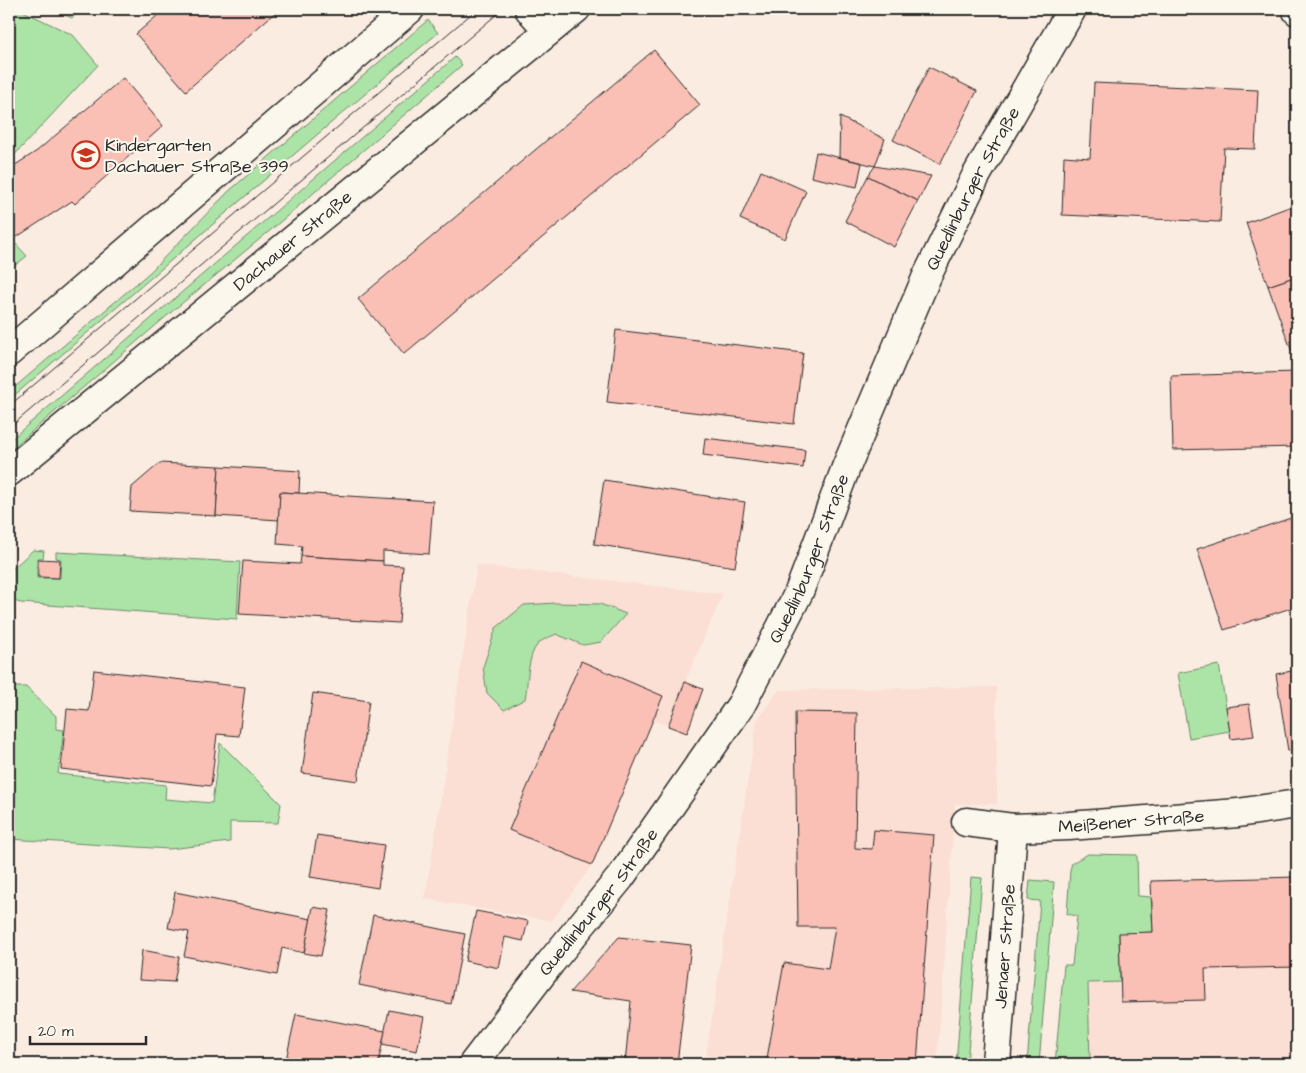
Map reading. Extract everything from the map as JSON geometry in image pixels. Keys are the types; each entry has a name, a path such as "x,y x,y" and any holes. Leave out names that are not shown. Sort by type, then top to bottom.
{"street":[{"path":"9,352 410,9"},
{"path":"530,9 549,30"},
{"name":"Dachauer Straße","path":"9,472 576,9"},
{"name":"Quedlinburger Straße","path":"473,1064 551,962 620,878 741,705 798,592 847,465 927,276 976,176 1072,9"},
{"name":"Meißener Straße","path":"966,822 1013,828 1069,826 1238,813 1297,804"},
{"name":"Jenaer Straße","path":"996,1064 1013,828"}],"shaded area":[{"path":"477,565 723,594 685,682 703,689 687,733 653,720 592,865 552,921 425,899"},
{"path":"996,687 997,804 955,804 937,1064 705,1064 757,720 779,690"},
{"path":"1297,877 1297,1064 1090,1064 1088,983 1120,982 1119,933 1153,932 1151,881"}],"green space":[{"path":"9,9 19,9 73,35 98,65 9,161"},
{"path":"50,9 83,9 72,18"},
{"path":"428,20 438,33 9,400 9,392 150,272 228,192"},
{"path":"455,57 462,65 272,229 9,451 9,441"},
{"path":"16,244 27,256 9,270 9,249"},
{"path":"33,550 44,551 43,558 37,558 37,578 60,578 61,559 56,558 56,552 240,562 237,619 21,603 9,600 9,572"},
{"path":"555,603 600,604 626,614 601,642 583,645 556,634 540,642 534,649 530,662 525,699 504,710 487,693 483,667 496,628 524,605"},
{"path":"1219,665 1230,731 1189,738 1178,673"},
{"path":"9,687 26,687 56,716 56,729 64,730 58,774 166,785 165,799 212,803 220,743 281,804 278,823 230,822 230,842 169,849 9,839"},
{"path":"1088,854 1137,855 1138,896 1151,897 1153,932 1119,934 1120,982 1088,983 1090,1064 1055,1064 1064,965 1072,965 1077,916 1067,914 1070,870 1072,863"},
{"path":"971,877 982,878 967,1064 956,1064"},
{"path":"1030,880 1054,882 1039,1064 1027,1064 1040,901 1028,900"}],"building":[{"path":"165,9 279,9 186,91 136,34"},
{"path":"654,50 700,105 404,354 358,299"},
{"path":"929,67 977,91 940,164 893,140"},
{"path":"123,78 163,126 75,204 72,201 9,242 9,169 37,151"},
{"path":"1094,83 1258,90 1255,149 1224,148 1220,222 1062,215 1064,156 1090,158"},
{"path":"840,117 885,139 875,166 839,157"},
{"path":"816,152 862,163 857,187 811,177"},
{"path":"875,166 931,176 918,201 868,176"},
{"path":"761,171 806,191 785,239 740,219"},
{"path":"868,176 918,201 894,247 845,221"},
{"path":"1297,204 1297,276 1268,286 1246,223"},
{"path":"1297,276 1297,350 1292,352 1268,286"},
{"path":"616,330 803,353 794,424 607,402"},
{"path":"1296,372 1297,447 1173,450 1171,376"},
{"path":"705,438 805,450 803,468 703,455"},
{"path":"160,463 219,466 216,516 130,511 132,487"},
{"path":"219,466 300,471 299,493 280,492 279,520 216,516"},
{"path":"604,480 745,502 735,567 594,544"},
{"path":"280,492 433,501 429,554 383,551 383,561 301,556 302,546 277,544"},
{"path":"1297,516 1297,606 1224,630 1197,549"},
{"path":"301,556 383,561 383,565 403,566 399,623 239,614 243,561 300,564"},
{"path":"38,559 60,560 59,578 38,577"},
{"path":"581,661 663,696 592,865 509,830"},
{"path":"94,670 245,687 239,736 217,734 211,786 61,769 67,709 89,711"},
{"path":"1297,670 1297,750 1288,751 1276,674"},
{"path":"685,682 703,689 687,733 668,726"},
{"path":"313,693 369,701 358,781 302,773"},
{"path":"1249,704 1254,736 1231,739 1226,707"},
{"path":"795,712 857,713 855,848 872,849 874,830 934,835 917,1064 766,1064 784,963 828,969 835,927 798,927"},
{"path":"317,835 384,845 378,888 310,877"},
{"path":"1297,877 1297,967 1205,969 1206,1000 1121,1002 1119,933 1153,932 1151,881"},
{"path":"175,892 311,919 304,953 282,948 277,975 184,956 189,932 168,928"},
{"path":"313,907 330,910 321,956 304,953"},
{"path":"476,911 528,921 523,941 505,937 499,968 465,961"},
{"path":"373,915 465,934 451,1004 359,985"},
{"path":"619,937 691,945 677,1064 625,1064 631,1001 570,992"},
{"path":"142,950 179,957 174,982 139,980"},
{"path":"389,1010 424,1017 417,1051 382,1044"},
{"path":"296,1014 385,1031 378,1064 285,1064"}],"tram line":[{"path":"9,406 477,9"},
{"path":"9,428 503,9"}],"place":[{"name":"Kindergarten Dachauer Straße 399","path":"86,155"}]}
